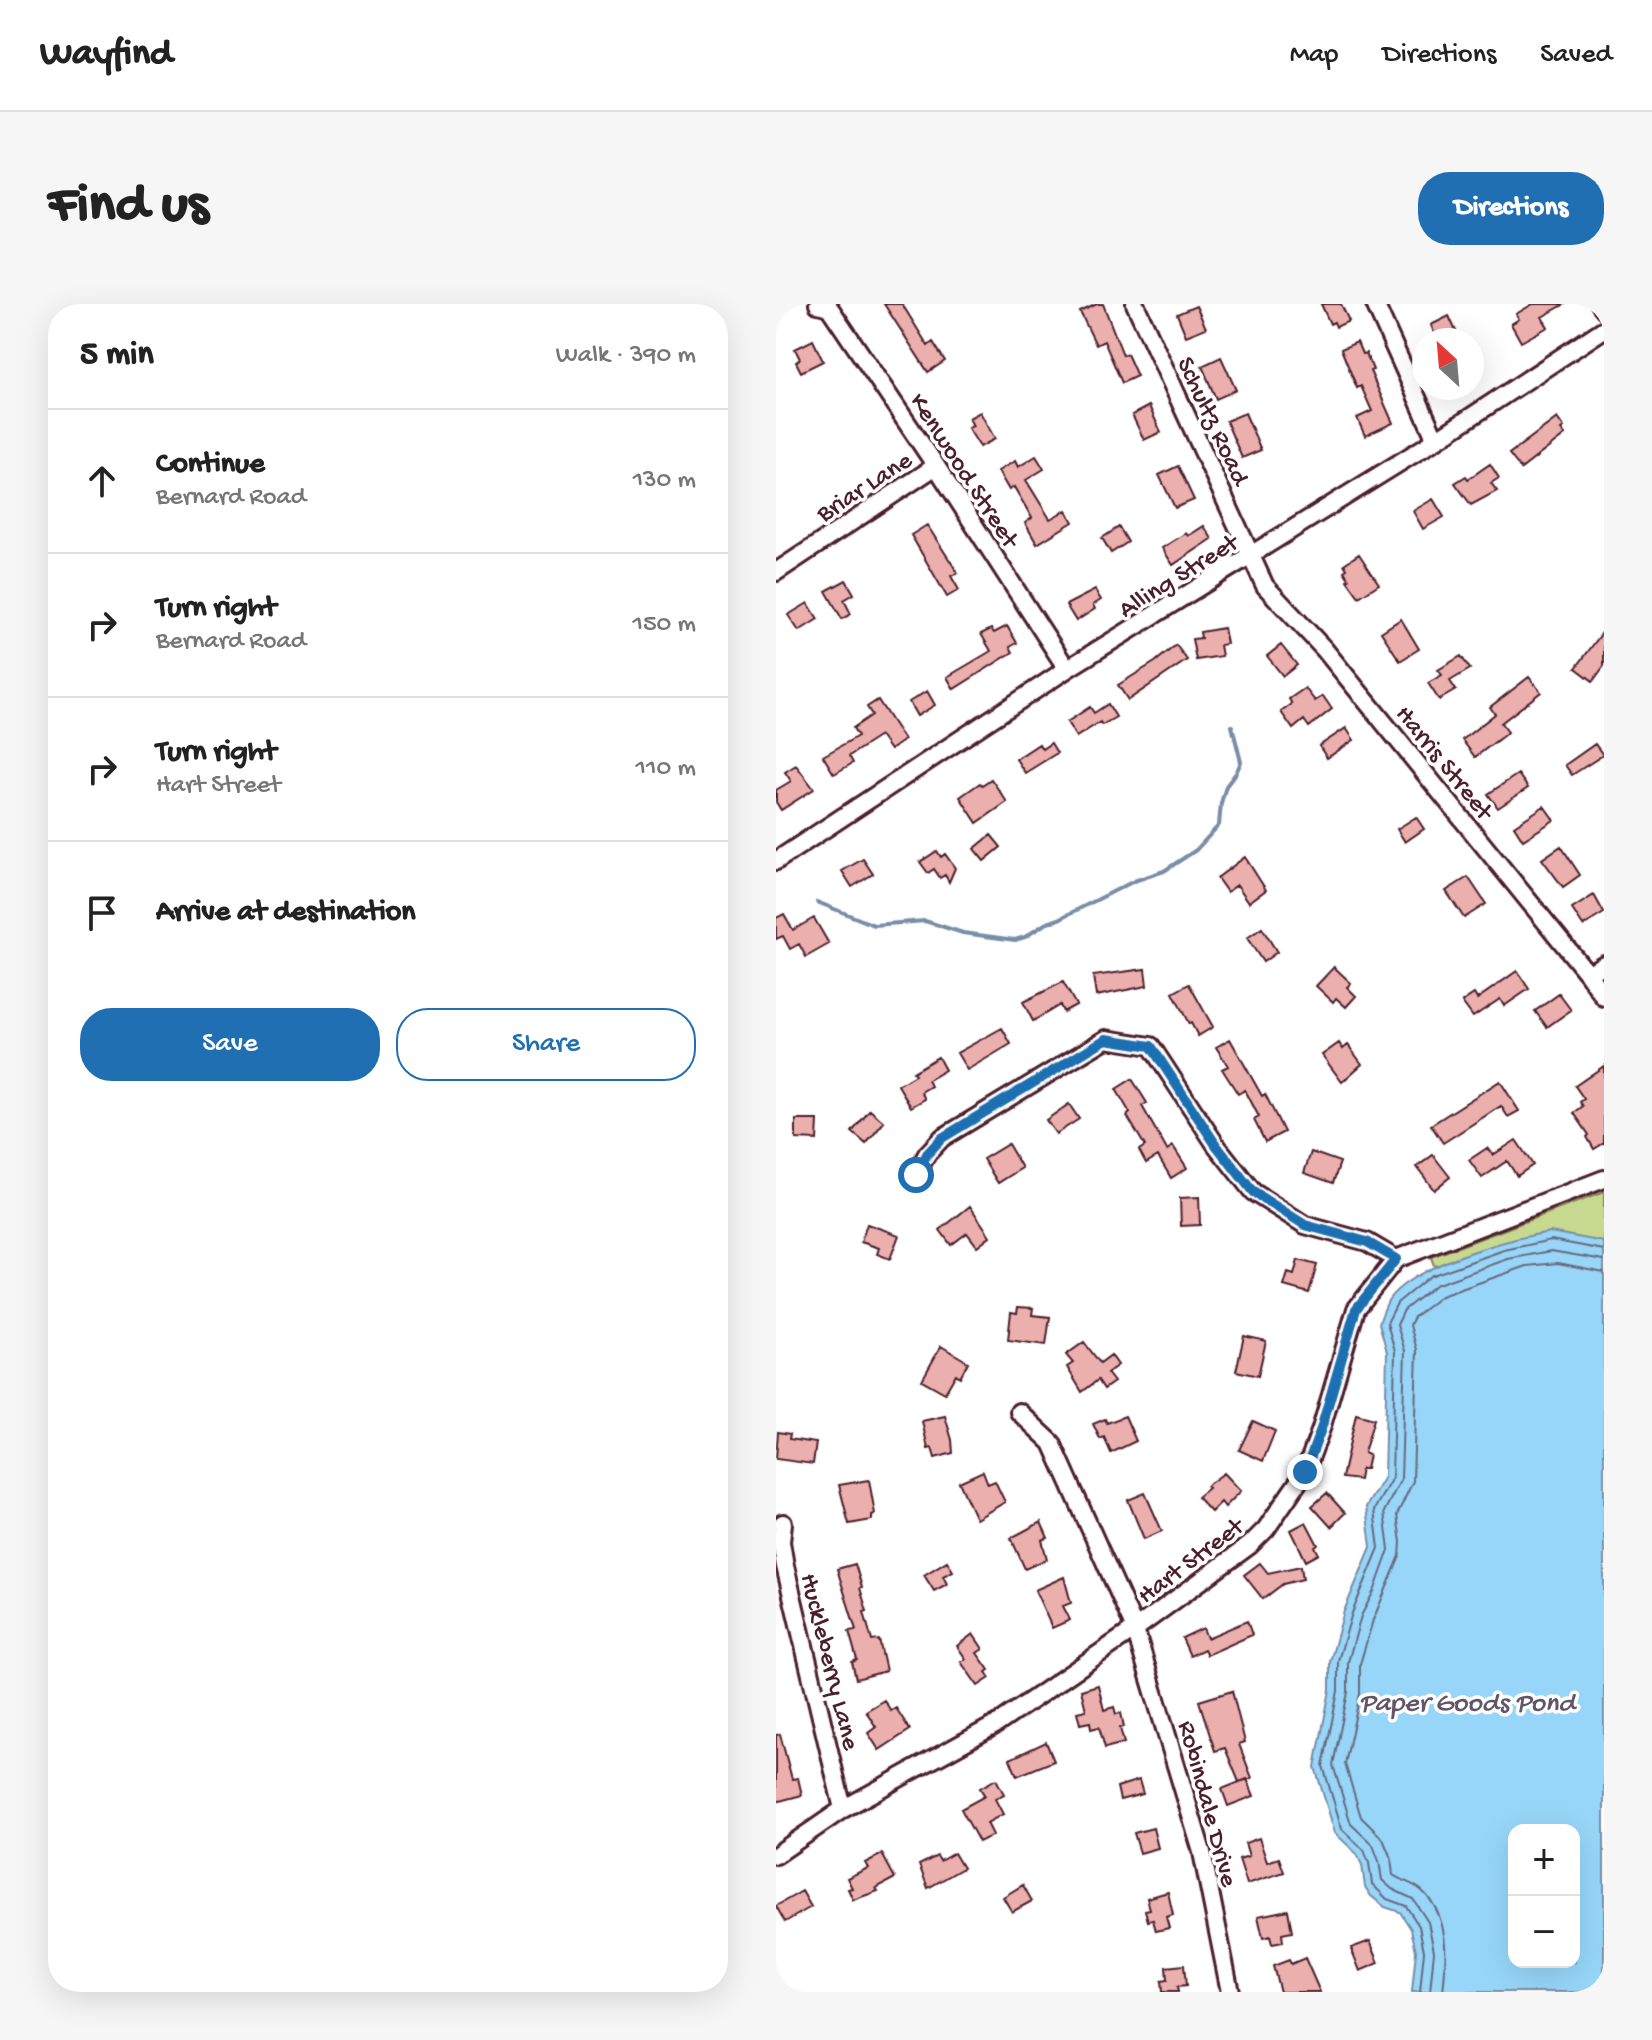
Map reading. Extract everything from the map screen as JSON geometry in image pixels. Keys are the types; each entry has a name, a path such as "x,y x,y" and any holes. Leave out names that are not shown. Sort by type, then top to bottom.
{"street":[{"name":"Kenwood Street","path":"818,304 829,307 1067,669"},
{"name":"Schultz Road","path":"1135,304 1252,556"},
{"path":"1375,304 1436,440"},
{"path":"1600,304 1604,309"},
{"name":"Alling Street","path":"776,861 1067,669 1436,440 1604,329"},
{"name":"Briar Lane","path":"776,572 936,466"},
{"name":"Harris Street","path":"1252,556 1265,586 1324,649 1604,997"},
{"path":"1588,974 1604,964"},
{"path":"916,1175 927,1154 942,1138 1106,1039 1151,1046 1216,1145 1253,1192 1305,1225 1367,1242 1396,1259 1604,1179"},
{"name":"Hart Street","path":"776,1855 843,1809 997,1724 1250,1545 1278,1513 1305,1472 1321,1429 1356,1309 1396,1259"},
{"name":"Robindale Drive","path":"1019,1412 1052,1443 1135,1629 1202,1852 1230,1992"},
{"name":"Huckleberry Lane","path":"783,1523 781,1542 785,1566 843,1809"}],"green space":[{"path":"1604,1192 1604,1243 1434,1266 1431,1257"}],"water":[{"name":"Paper Goods Pond","path":"1550,1232 1604,1242 1604,1992 1412,1992 1416,1951 1411,1929 1400,1912 1385,1907 1365,1887 1357,1854 1335,1833 1315,1767 1330,1690 1330,1662 1344,1611 1371,1547 1366,1507 1384,1477 1387,1352 1379,1323 1389,1299 1402,1286 1440,1264 1487,1247"}],"building":[{"path":"884,304 902,304 928,346 933,342 945,361 928,372"},
{"path":"1103,304 1123,355 1127,354 1137,376 1122,383 1104,341 1096,345 1080,312"},
{"path":"1321,304 1341,304 1349,321 1336,327 1334,322 1330,324"},
{"path":"1533,304 1565,304 1542,317 1548,327 1521,342 1511,324 1519,319 1516,314"},
{"path":"1196,306 1206,328 1186,336 1177,314"},
{"path":"1449,316 1454,328 1432,328 1431,325"},
{"path":"813,340 823,361 801,372 795,349"},
{"path":"1357,342 1362,354 1366,353 1373,370 1370,371 1393,423 1365,436 1357,418 1372,411 1361,386 1357,388 1341,349"},
{"path":"1221,357 1236,390 1216,399 1202,366"},
{"path":"1149,406 1161,432 1144,440 1132,415"},
{"path":"980,412 995,439 980,447 968,428 973,426 969,418"},
{"path":"1245,413 1261,450 1242,458 1226,421"},
{"path":"1557,418 1565,435 1521,469 1509,454"},
{"path":"1036,456 1044,469 1026,480 1050,519 1066,510 1073,522 1037,544 1025,523 1032,518 1014,487 1009,490 998,471 1015,461 1018,467"},
{"path":"1490,464 1499,478 1491,483 1497,491 1471,505 1455,483 1466,476 1468,479"},
{"path":"1178,466 1194,500 1175,508 1159,475"},
{"path":"1433,499 1444,517 1423,529 1413,511"},
{"path":"927,525 958,573 951,576 959,590 947,597 911,535"},
{"path":"1204,526 1212,539 1173,565 1162,548"},
{"path":"1119,527 1128,542 1111,553 1102,538"},
{"path":"1359,554 1379,584 1359,597 1347,580 1344,564"},
{"path":"846,580 854,594 844,600 851,614 842,619 826,591"},
{"path":"1095,590 1101,600 1093,605 1095,609 1076,621 1066,605"},
{"path":"808,603 818,619 799,631 788,615"},
{"path":"1401,619 1419,649 1400,661 1381,632"},
{"path":"1007,626 1017,643 1010,647 1013,652 954,689 947,677 991,651 981,634 991,629 994,633"},
{"path":"1224,628 1227,644 1220,645 1222,656 1196,660 1192,639 1201,638 1200,632"},
{"path":"1604,630 1604,666 1593,681 1576,668"},
{"path":"1176,645 1187,660 1128,700 1118,685"},
{"path":"1281,645 1297,665 1283,676 1267,656"},
{"path":"1461,656 1470,669 1450,681 1456,690 1439,700 1428,683 1442,675 1438,670"},
{"path":"1529,677 1541,692 1501,723 1508,732 1475,757 1462,740 1495,714 1490,707"},
{"path":"1305,688 1315,701 1323,696 1332,709 1309,727 1304,720 1293,729 1281,712 1292,704 1289,699"},
{"path":"927,691 935,705 917,716 909,702"},
{"path":"878,700 904,740 890,750 880,736 849,756 853,763 834,774 823,756 858,736 853,728 872,715 867,707"},
{"path":"1108,704 1116,717 1102,725 1100,722 1076,737 1067,722 1090,707 1094,713"},
{"path":"1346,728 1354,740 1327,758 1319,746"},
{"path":"1051,743 1057,753 1025,773 1016,759 1039,744 1042,749"},
{"path":"1595,744 1603,755 1572,775 1565,765"},
{"path":"796,765 814,789 781,810 776,802 776,790 791,781 785,772"},
{"path":"1518,774 1528,788 1498,808 1488,794"},
{"path":"991,779 1007,802 977,823 960,797"},
{"path":"1544,806 1554,820 1523,840 1514,826"},
{"path":"1416,817 1424,829 1405,842 1397,829"},
{"path":"991,835 1001,847 984,861 974,849"},
{"path":"1561,846 1580,875 1563,887 1542,859"},
{"path":"937,851 941,857 945,854 955,868 949,882 945,875 940,878 934,869 928,873 920,862"},
{"path":"1245,857 1266,890 1249,902 1237,885 1227,892 1217,878"},
{"path":"863,859 873,874 852,887 842,871"},
{"path":"1468,877 1486,904 1464,918 1446,891"},
{"path":"1594,895 1604,913 1583,926 1572,909"},
{"path":"784,914 793,930 814,918 829,944 806,957 799,944 790,949 783,936 776,939 776,918"},
{"path":"1262,928 1277,952 1263,962 1247,938"},
{"path":"1334,967 1351,983 1347,987 1356,996 1346,1007 1336,998 1333,1002 1316,986"},
{"path":"1145,969 1147,986 1096,996 1093,976"},
{"path":"1517,971 1529,989 1504,1006 1500,999 1473,1017 1462,1002 1474,994 1477,999"},
{"path":"1063,982 1076,1005 1063,1012 1060,1005 1033,1021 1023,1002"},
{"path":"1189,984 1213,1027 1198,1036 1173,993"},
{"path":"1559,994 1571,1010 1547,1027 1535,1011"},
{"path":"1002,1028 1011,1044 967,1070 957,1053"},
{"path":"1230,1039 1262,1096 1265,1094 1284,1132 1265,1142 1254,1120 1259,1117 1245,1090 1238,1094 1222,1069 1228,1066 1216,1047"},
{"path":"1339,1043 1343,1049 1348,1045 1362,1064 1342,1082 1322,1055"},
{"path":"938,1057 945,1070 928,1080 931,1086 921,1092 925,1099 911,1107 898,1085"},
{"path":"1604,1066 1604,1143 1594,1149 1587,1137 1589,1135 1574,1113 1583,1106 1580,1102 1584,1099 1575,1086"},
{"path":"1132,1079 1147,1103 1142,1106 1167,1150 1173,1146 1187,1168 1171,1178 1158,1156 1146,1163 1139,1150 1145,1146 1127,1116 1130,1113 1116,1089"},
{"path":"1500,1081 1519,1111 1508,1117 1501,1106 1443,1143 1431,1125"},
{"path":"1069,1104 1079,1119 1056,1134 1046,1120"},
{"path":"870,1110 884,1122 866,1144 852,1132"},
{"path":"796,1120 818,1120 817,1140 796,1139"},
{"path":"1516,1140 1533,1165 1517,1176 1507,1161 1482,1178 1469,1160 1487,1148 1493,1155"},
{"path":"1008,1144 1022,1168 998,1183 983,1159"},
{"path":"1311,1152 1340,1162 1333,1183 1304,1173"},
{"path":"1433,1155 1450,1177 1434,1190 1417,1167"},
{"path":"1199,1197 1200,1225 1181,1226 1180,1198"},
{"path":"970,1206 990,1236 977,1246 967,1233 951,1245 940,1230"},
{"path":"867,1224 899,1235 890,1259 877,1254 879,1248 861,1242"},
{"path":"1298,1260 1317,1265 1309,1293 1284,1286 1288,1273 1294,1275"},
{"path":"1018,1307 1033,1308 1032,1315 1050,1317 1046,1345 1008,1340 1011,1312 1017,1313"},
{"path":"1244,1336 1266,1341 1258,1376 1236,1371"},
{"path":"1084,1342 1100,1363 1111,1355 1118,1365 1107,1373 1114,1382 1104,1389 1098,1380 1082,1392 1067,1367 1073,1363 1066,1355"},
{"path":"941,1346 968,1362 960,1377 956,1374 945,1393 922,1380"},
{"path":"1356,1414 1374,1419 1364,1453 1369,1455 1366,1469 1361,1469 1359,1480 1342,1478"},
{"path":"945,1416 953,1453 935,1458 932,1448 928,1449 922,1421"},
{"path":"1125,1416 1136,1441 1111,1453 1104,1437 1100,1439 1093,1424 1105,1419 1107,1423"},
{"path":"1253,1421 1275,1431 1263,1461 1239,1450"},
{"path":"778,1432 790,1434 789,1439 816,1443 813,1464 776,1459"},
{"path":"983,1471 988,1484 995,1481 1005,1502 976,1519 959,1482"},
{"path":"1224,1473 1241,1491 1225,1507 1221,1502 1211,1512 1197,1497"},
{"path":"869,1480 875,1514 872,1520 849,1524 839,1485"},
{"path":"1145,1493 1162,1531 1144,1539 1128,1500"},
{"path":"1327,1493 1345,1513 1331,1527 1312,1506"},
{"path":"1041,1522 1048,1538 1042,1540 1047,1559 1025,1569 1011,1538"},
{"path":"1306,1522 1318,1545 1315,1547 1319,1554 1306,1561 1291,1530"},
{"path":"947,1561 953,1571 943,1576 947,1584 934,1591 924,1575"},
{"path":"1260,1563 1268,1573 1301,1566 1303,1579 1283,1584 1263,1599 1244,1575"},
{"path":"855,1564 872,1641 879,1640 886,1671 856,1679 852,1662 857,1660 849,1631 856,1630 837,1569"},
{"path":"1064,1577 1071,1603 1063,1606 1070,1620 1052,1628 1035,1590"},
{"path":"1247,1621 1252,1635 1207,1655 1204,1649 1190,1656 1182,1638 1203,1628 1207,1638"},
{"path":"973,1634 983,1649 977,1653 989,1670 986,1672 990,1678 978,1686 961,1662 966,1659 957,1646"},
{"path":"1098,1685 1104,1710 1114,1707 1116,1714 1121,1713 1124,1727 1120,1728 1124,1743 1105,1748 1099,1727 1091,1729 1090,1722 1080,1724 1077,1712 1086,1710 1081,1690"},
{"path":"1232,1691 1245,1742 1239,1744 1252,1778 1239,1782 1225,1748 1215,1751 1199,1701"},
{"path":"884,1700 891,1711 896,1708 910,1730 879,1750 868,1733 876,1727 866,1711"},
{"path":"780,1734 792,1779 798,1778 802,1795 776,1802 776,1735"},
{"path":"1046,1742 1054,1761 1017,1776 1010,1759"},
{"path":"996,1779 1004,1794 995,1799 1003,1814 987,1823 993,1835 979,1842 961,1809 985,1796 980,1788"},
{"path":"1247,1779 1254,1796 1228,1806 1222,1789"},
{"path":"1139,1780 1143,1794 1120,1800 1117,1787"},
{"path":"1153,1828 1158,1848 1140,1853 1134,1833"},
{"path":"1259,1838 1267,1862 1279,1858 1284,1872 1247,1884 1239,1859 1249,1856 1245,1843"},
{"path":"954,1853 963,1868 928,1888 919,1865 937,1856 940,1861"},
{"path":"882,1854 895,1878 876,1888 878,1891 853,1900 847,1878 868,1868 865,1863"},
{"path":"1023,1885 1032,1901 1012,1912 1003,1897"},
{"path":"802,1891 811,1907 785,1922 776,1906"},
{"path":"1168,1892 1173,1915 1166,1917 1169,1928 1156,1931 1153,1920 1148,1921 1145,1910 1150,1909 1147,1898"},
{"path":"1288,1910 1292,1932 1282,1934 1283,1942 1272,1944 1270,1936 1263,1938 1258,1916"},
{"path":"1370,1941 1379,1963 1360,1971 1351,1948"},
{"path":"1305,1958 1320,1992 1280,1992 1273,1966 1289,1960 1291,1964"},
{"path":"1184,1965 1186,1986 1177,1987 1178,1992 1162,1992 1161,1981 1167,1980 1166,1967"}],"waterway":[{"path":"817,902 874,925 925,921 963,933 1015,940 1025,937 1045,924 1134,881 1164,871 1196,850 1219,825 1226,786 1241,762 1232,726"}],"route":[{"path":"916,1175 927,1154 942,1138 1106,1039 1151,1046 1216,1145 1253,1192 1305,1225 1367,1242 1396,1259 1356,1309 1321,1429 1305,1472"}]}
